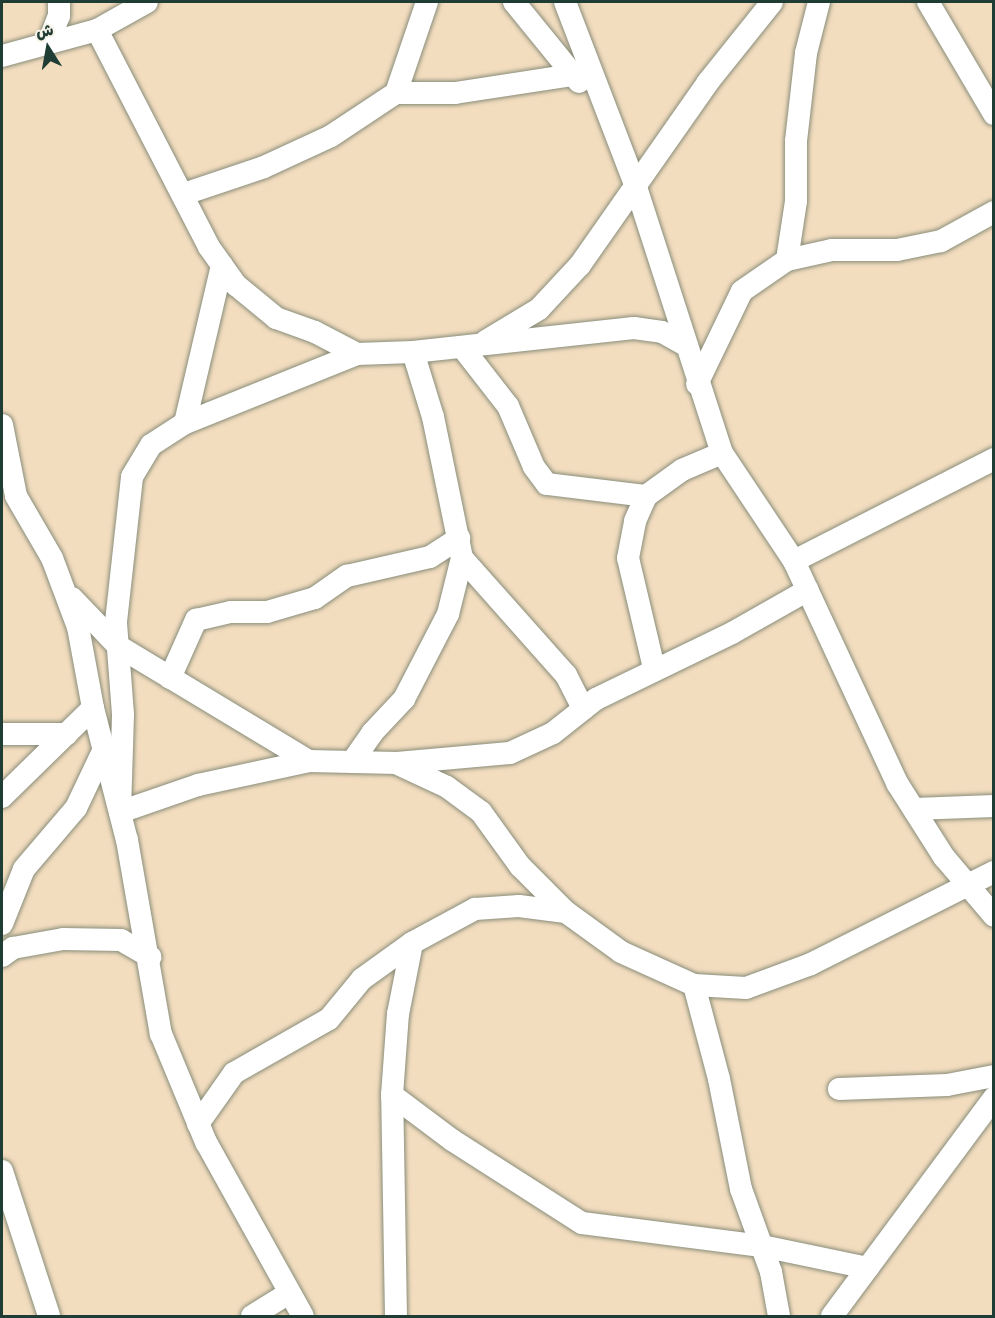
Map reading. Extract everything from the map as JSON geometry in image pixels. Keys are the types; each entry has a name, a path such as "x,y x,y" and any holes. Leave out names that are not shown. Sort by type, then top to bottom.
{"street":[{"path":"48,44 59,16 59,2"},
{"path":"2,56 97,30 147,2"},
{"path":"396,93 427,2"},
{"path":"514,2 572,75 607,111"},
{"path":"565,2 636,187 684,344 722,453 794,561 897,783 968,886 993,916"},
{"path":"471,345 539,309 580,265 708,82 772,2"},
{"path":"787,260 796,201 796,141 806,53 819,2"},
{"path":"928,2 993,114"},
{"path":"97,30 222,265 236,285 276,318 315,332 357,354"},
{"path":"184,194 264,167 331,136 396,93 455,93 572,75"},
{"path":"697,384 742,291 787,260 832,250 897,250 941,241 993,212"},
{"path":"185,423 194,370 222,265"},
{"path":"120,812 123,715 116,623 132,477 151,445 185,423 357,354 413,352 634,328 662,332 684,344"},
{"path":"471,345 508,406 534,467 547,484 646,496"},
{"path":"352,762 372,733 404,699 448,614 461,548 433,417 413,352"},
{"path":"3,437 16,496 52,558 78,627 93,708 120,812 150,957 161,1034 198,1124 303,1317"},
{"path":"654,668 628,558 635,521 646,496 682,470 722,453"},
{"path":"794,561 993,459"},
{"path":"170,678 196,620 231,612 267,612 315,598 347,576 461,548"},
{"path":"461,548 566,675 583,709"},
{"path":"64,589 118,646 309,761"},
{"path":"120,812 198,785 309,761 397,763 510,753 553,733 583,709 654,668 732,633 808,590"},
{"path":"2,797 93,708"},
{"path":"2,734 67,734"},
{"path":"2,924 24,869 76,808 104,749"},
{"path":"397,763 447,787 481,812 520,866 566,912 621,952 694,985 746,988 812,964 993,872"},
{"path":"914,809 993,806"},
{"path":"198,1124 234,1073 329,1018 362,979 412,943 475,909 519,906 566,912"},
{"path":"2,956 13,948 63,939 121,940 150,957"},
{"path":"396,1317 392,1095 398,1014 412,943"},
{"path":"694,985 719,1079 741,1189 762,1246 779,1317"},
{"path":"839,1089 947,1085 993,1076"},
{"path":"392,1095 452,1140 582,1223 762,1246 868,1268"},
{"path":"832,1317 993,1098"},
{"path":"2,1172 49,1317"},
{"path":"252,1317 289,1293"}]}
